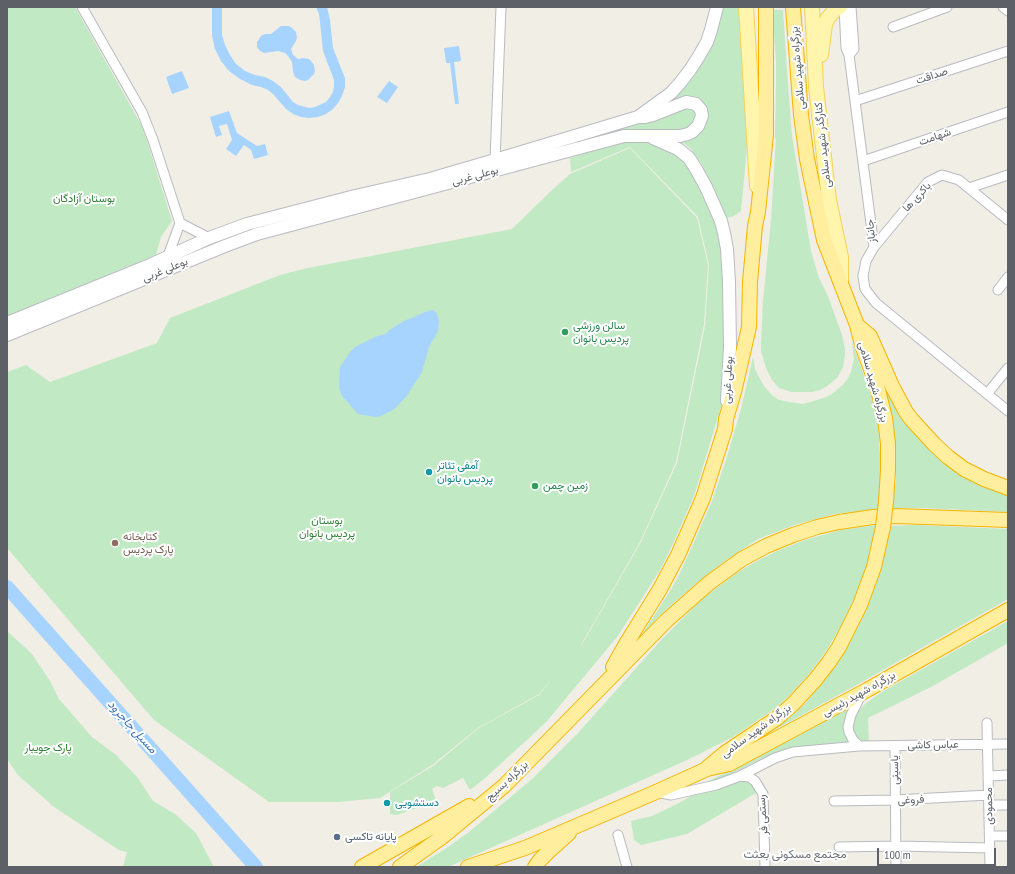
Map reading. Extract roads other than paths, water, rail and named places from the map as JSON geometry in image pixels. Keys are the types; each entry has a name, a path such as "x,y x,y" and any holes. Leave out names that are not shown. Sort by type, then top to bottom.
{"highway":[{"path":"604,683 678,556 703,498 722,441 726,419 734,392 749,327 750,282 766,135 766,7"},
{"name":"بزرگراه شهید سلامی","path":"707,769 725,753 777,718 793,704 829,662 839,647 860,605 874,566 883,527 886,502 888,444 885,418 877,386 862,345 857,325 824,240 807,159 801,115 793,7"},
{"path":"857,325 870,336 892,386 906,412 934,444 948,457 964,468 984,479 1008,488"},
{"path":"604,683 667,620 709,583 742,559 766,546 793,535 839,522 897,516 1008,520"},
{"name":"بزرگراه شهید رئیسی","path":"707,769 729,764 867,690 1008,610"},
{"name":"بزرگراه بسیج","path":"400,867 442,837 504,786 604,683"},
{"path":"488,867 525,848 707,769"},
{"path":"362,867 504,786"},
{"path":"535,867 549,851 578,825"},
{"path":"468,867 525,848"}],"main road":[{"name":"بوعلی غربی","path":"7,323 150,265 209,238 247,224 347,198 430,179 638,117 671,92 690,70 707,42 717,7"},
{"path":"746,7 758,212"},
{"name":"کنارگذر شهید سلامی","path":"812,7 816,87 829,200 841,257 841,281"},
{"path":"816,87 825,24 835,10 840,7"},
{"path":"638,117 653,115 686,102 696,104 701,110 702,116 698,126 688,134 680,136 646,135"},
{"name":"بوعلی غربی","path":"7,334 257,234 624,136 646,135 673,146 688,158 706,187 721,220 729,269 730,319 726,419"}],"street":[{"path":"82,7 142,112 153,140 180,223 168,256"},
{"path":"495,160 501,7"},
{"path":"844,7 848,24"},
{"path":"848,24 850,7"},
{"path":"848,24 857,7"},
{"path":"892,27 947,7"},
{"path":"1003,7 1008,11"},
{"path":"828,18 837,19 848,24"},
{"name":"جانباز","path":"848,24 854,49 849,55 874,247 866,261 863,276 865,289 876,303 1008,411"},
{"name":"صداقت","path":"855,101 1008,51"},
{"name":"شهامت","path":"863,161 1008,112"},
{"path":"969,188 1008,175"},
{"name":"باکری ها","path":"874,247 928,182 942,176 959,180 1008,220"},
{"path":"180,223 209,238"},
{"path":"998,290 1008,277"},
{"path":"987,394 1008,368"},
{"path":"859,746 853,740 848,727 851,715 859,699 867,690"},
{"name":"محمودی","path":"987,722 990,867"},
{"name":"عباس کاشی","path":"656,792 671,795 716,785 740,776 775,758 792,752 859,746 1008,744"},
{"name":"یاسینی","path":"895,746 896,867"},
{"path":"989,776 1008,775"},
{"name":"رستمی فر","path":"740,776 749,777 755,781 764,794 765,867"},
{"name":"فروغی","path":"834,801 989,796"},
{"path":"989,805 1008,805"},
{"path":"618,835 627,867"},
{"path":"990,836 1008,836"},
{"path":"839,847 896,846 990,848"}],"water":[{"path":"212,7 222,7 222,35 225,45 236,64 245,71 273,81 281,87 293,102 309,108 326,102 333,92 334,80 323,51 319,14 316,7 327,7 333,48 345,78 345,87 338,103 326,114 318,117 301,117 286,109 268,90 252,85 229,71 221,61 215,49 212,36"},
{"path":"281,26 289,26 296,32 297,38 291,49 293,55 298,59 309,59 314,65 314,74 308,80 300,80 295,77 292,62 285,53 278,51 264,53 257,47 257,42 261,36 271,34"},
{"path":"459,46 461,61 454,62 459,104 455,104 450,63 446,63 444,48"},
{"path":"182,71 189,88 172,94 166,77"},
{"path":"389,81 398,87 387,103 377,97"},
{"path":"229,111 237,133 257,146 265,144 268,155 254,159 251,150 244,145 236,156 226,149 232,140 227,124 219,126 222,135 216,137 210,117"},
{"path":"433,310 436,312 439,320 438,331 429,347 422,372 406,397 394,409 381,416 375,417 358,414 342,396 339,388 340,367 350,352 355,347 375,337 385,334 404,321"}],"waterway":[{"name":"مسیل جاجرود","path":"7,587 256,867"}],"place":[{"name":"سالن ورزشی پردیس بانوان","path":"565,332"},
{"name":"آمفی تئاتر پردیس بانوان","path":"429,472"},
{"name":"زمین چمن","path":"535,486"},
{"name":"کتابخانه پارک پردیس","path":"115,543"},
{"name":"دستشویی","path":"387,803"},
{"name":"پایانه تاکسی","path":"337,837"}],"district":[{"name":"مجتمع مسکونی بعثت","path":"795,855"}],"park label":[{"name":"بوستان آزادگان","path":"84,199"},
{"name":"بوستان پردیس بانوان","path":"327,527"},
{"name":"پارک جویبار","path":"48,748"}]}
